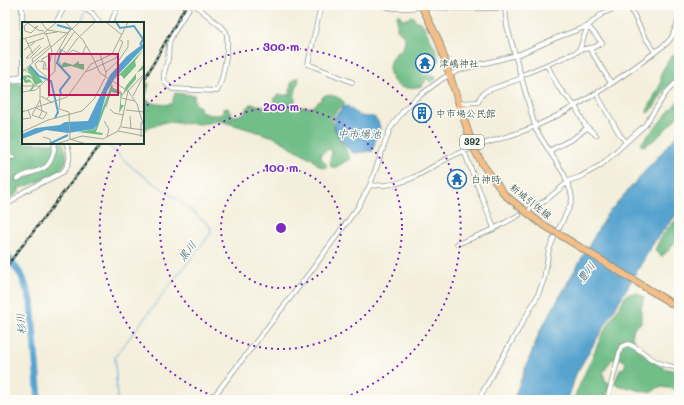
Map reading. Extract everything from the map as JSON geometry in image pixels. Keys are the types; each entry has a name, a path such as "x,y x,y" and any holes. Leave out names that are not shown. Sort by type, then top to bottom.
{"main road":[{"name":"新城引佐線","path":"422,7 438,39 451,74 474,147 483,165 505,195 539,222 679,308"}],"street":[{"path":"7,81 21,76 22,73 22,5"},
{"path":"56,22 65,5"},
{"path":"78,5 87,10 98,22"},
{"path":"111,22 118,5"},
{"path":"191,5 169,43 164,82 173,89 217,91 224,68 228,36 225,30 195,5"},
{"path":"322,5 308,64 352,82"},
{"path":"381,5 393,9 422,7 450,9 505,8 507,26 522,76 534,127 568,182 572,199 559,228"},
{"path":"211,400 350,220 370,185 390,130 403,111 421,94 459,70 516,56 556,38 588,26 603,13 624,5"},
{"path":"629,5 643,34 655,52"},
{"path":"370,185 393,184 412,179 443,160 474,147 534,127 575,106 611,83 667,43 672,37 679,19"},
{"path":"459,103 478,102 486,91 570,56 579,50 590,49 602,43 588,26"},
{"path":"579,50 588,26"},
{"path":"590,49 611,83"},
{"path":"547,65 559,88 575,106 587,128 596,135"},
{"path":"530,209 545,201 568,182 601,165 645,125 666,93 679,79"},
{"path":"7,81 22,80"},
{"path":"596,93 620,135 626,142"},
{"path":"549,151 574,138 587,128"},
{"path":"17,179 44,169 50,163 54,154 55,144"},
{"path":"5,207 23,192 63,172 70,160 69,149 66,144"},
{"path":"464,151 494,228"},
{"path":"5,156 13,157"},
{"path":"457,244 519,215"},
{"path":"478,400 537,297 544,279 549,250 554,238"},
{"path":"607,400 622,347 628,344 637,347 650,358 662,365 679,368"}],"green space":[{"path":"397,15 400,15 402,19 408,19 411,16 414,17 415,20 422,23 436,50 439,61 432,62 430,58 422,58 420,71 424,76 432,74 436,77 435,80 430,82 428,79 422,86 407,88 398,86 392,79 389,69 390,62 402,48 405,41 404,36 397,29"},
{"path":"676,52 679,52 679,75 665,89 652,110 647,113 661,83 661,73 670,58"},
{"path":"297,77 299,79 295,97 297,107 313,107 325,95 331,95 341,99 345,103 334,114 333,125 350,159 336,167 331,167 330,162 332,151 328,149 321,154 321,158 327,165 325,168 319,166 312,159 274,137 221,121 200,124 165,122 144,130 144,88 147,82 149,84 145,98 150,102 172,104 175,93 194,95 195,104 200,107 201,112 219,115 222,114 223,109 228,108 233,116 244,113 251,104 269,107 274,105 275,97 278,95 290,95 291,83"},
{"path":"22,83 22,144 63,144 67,157 63,167 58,171 38,182 19,188 19,192 10,199 5,198 5,84"},
{"path":"679,100 679,115 657,138 645,146 640,145"},
{"path":"679,217 679,236 669,250 661,257 655,251 659,241"},
{"path":"637,293 644,297 641,308 641,323 634,327 632,337 639,350 650,360 664,368 679,372 679,390 662,387 657,388 653,392 646,392 614,384 620,369 624,368 626,363 622,359 612,359 603,373 605,380 610,384 605,400 573,400 602,335 627,294"}],"water":[{"name":"中市場池","path":"347,106 361,116 374,117 377,119 380,129 377,133 373,151 354,153 338,136 335,129 335,116 343,107"},
{"name":"豊川","path":"679,133 679,212 656,239 576,374 568,400 513,400 540,331 607,214"}],"waterway":[{"name":"黒川","path":"81,22 86,10"},
{"name":"黒川","path":"105,144 134,169 182,203 210,226 211,233 115,357 117,400"},
{"name":"杉川","path":"5,253 22,276 31,301 39,400"}],"railway":[{"path":"144,80 186,5"},
{"path":"5,268 101,144"}],"place":[{"name":"津嶋神社","path":"425,63"},
{"name":"中市場公民館","path":"422,113"},
{"name":"白神時","path":"457,179"}]}
